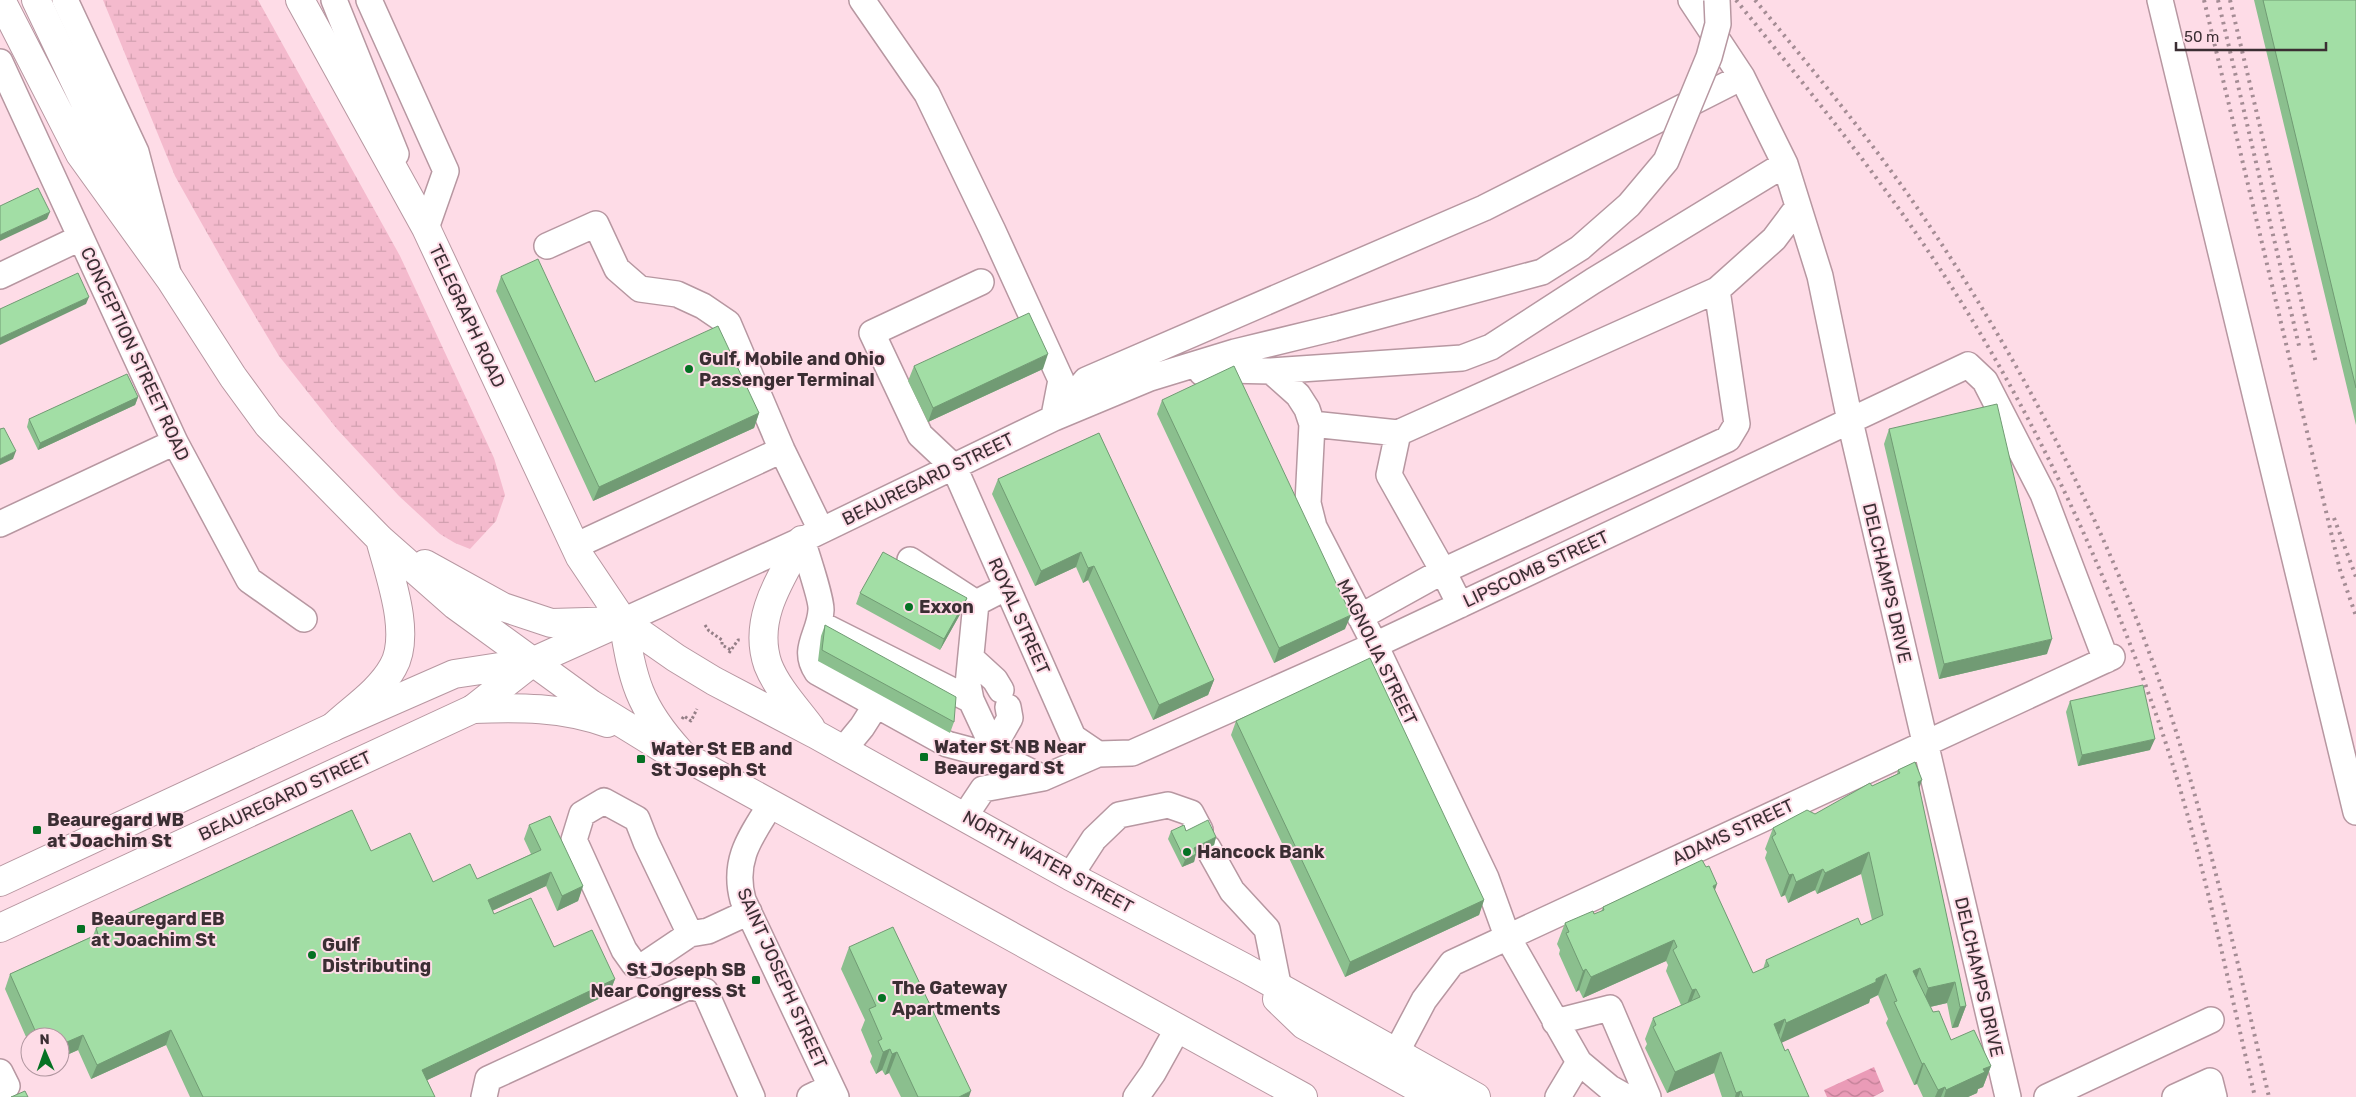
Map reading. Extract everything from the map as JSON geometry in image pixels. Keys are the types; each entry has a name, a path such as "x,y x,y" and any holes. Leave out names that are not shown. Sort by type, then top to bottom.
{"main road":[{"path":"1,0 80,154 170,279 233,377 268,426 380,539 455,606 534,661 568,689 636,734 664,750 684,756 1303,1097"},
{"path":"36,0 170,279"},
{"path":"300,0 426,228"},
{"name":"TELEGRAPH ROAD","path":"426,228 575,546 623,621"},
{"path":"811,535 779,582 764,616 764,649 768,666 777,681 815,734"},
{"path":"380,539 503,607 551,623 623,621 636,688 656,724 684,756"},
{"path":"333,727 384,680 394,666 400,644 398,610 380,539"},
{"name":"BEAUREGARD STREET","path":"0,928 473,709 534,661 623,621"},
{"name":"NORTH WATER STREET","path":"623,621 676,658 714,681 965,816 1070,876 1245,968 1279,989 1476,1097"},
{"name":"BEAUREGARD STREET","path":"0,882 333,727 454,674 534,661"},
{"path":"473,709 514,707 555,711 596,719 636,734"},
{"path":"0,895 43,862"},
{"path":"1245,968 1304,1025 1434,1097"}],"street":[{"path":"65,0 136,152 170,279"},
{"name":"TELEGRAPH ROAD","path":"334,0 426,228"},
{"path":"368,0 446,171 426,228"},
{"path":"862,0 927,94 993,231 1061,380 1054,418"},
{"name":"DELCHAMPS DRIVE","path":"1691,0 1742,77 1785,164 1820,276 1850,421 2008,1097"},
{"name":"BEAUREGARD STREET","path":"623,621 811,535 1054,418 1150,378 1235,352 1334,328 1542,272 1580,248 1615,218 1629,205 1666,161 1709,57 1718,24 1717,0"},
{"path":"2160,0 2356,812"},
{"name":"CONCEPTION STREET ROAD","path":"0,62 175,442 249,580 304,619"},
{"path":"1054,418 1086,380 1484,208 1742,77"},
{"path":"1150,378 1226,370 1271,370 1462,358 1491,347 1593,281 1785,164"},
{"path":"1312,424 1398,433 1716,290 1774,239 1798,207"},
{"path":"547,246 596,224 618,269 640,289 677,294 702,306 728,324 782,450 811,535 822,609 810,648 810,662 816,672 836,677 874,699 922,704 971,700"},
{"path":"0,276 80,238"},
{"path":"954,467 920,435 872,333 981,282"},
{"path":"1360,617 1443,571 1728,438 1737,424 1716,290"},
{"name":"LIPSCOMB STREET","path":"1098,754 1132,753 1374,645 1968,365 1985,381 2043,494 2109,658"},
{"name":"MAGNOLIA STREET","path":"1271,370 1298,396 1307,410 1312,424 1308,490 1311,517 1486,878 1507,936 1554,1022 1579,1062 1610,1088 1626,1097"},
{"path":"1398,433 1390,475 1460,605"},
{"path":"0,524 175,442"},
{"path":"575,546 782,450"},
{"path":"1686,458 1703,490"},
{"name":"ROYAL STREET","path":"954,467 1073,736 1098,754"},
{"path":"1559,517 1576,550"},
{"path":"910,560 976,602"},
{"path":"976,602 1006,587"},
{"path":"976,602 968,685 971,700 995,753"},
{"path":"818,623 840,640 876,659 922,704 947,744 995,753 1043,778"},
{"path":"971,658 996,680 1010,718 995,753"},
{"name":"ADAMS STREET","path":"1396,1053 1424,1000 1452,963 2109,658"},
{"path":"843,750 862,727 874,699"},
{"path":"965,816 983,789 1043,778 1098,754"},
{"path":"690,934 637,819 604,801 582,814 574,840 624,950 634,964 644,964 690,934 708,932 749,912"},
{"name":"SAINT JOSEPH STREET","path":"771,804 749,839 741,859 739,885 826,1094"},
{"path":"1070,876 1094,839 1119,815 1168,805 1191,813 1232,891 1267,929 1279,989"},
{"path":"484,1096 488,1079 690,986 705,991 752,1097"},
{"path":"1554,1022 1610,1008 1648,1097"},
{"path":"2056,1095 2212,1020"},
{"path":"1136,1097 1153,1073 1178,1028"},
{"path":"1558,1097 1579,1062"},
{"path":"0,1072 7,1086 0,1090"},
{"path":"2175,1097 2212,1089"}],"path":[{"path":"705,625 709,631 722,640 722,645 730,651 738,640 748,640"},
{"path":"679,724 684,716 691,721 697,709"}],"green space":[{"path":"103,0 258,0 400,256 494,458 505,495 496,521 470,549 440,534 399,496 337,429 279,356 175,176"}],"water":[{"path":"1874,1067 1884,1091 1873,1097 1827,1097 1824,1090"}],"building":[{"path":"2263,0 2356,0 2356,388"},
{"path":"38,188 50,212 0,235 0,206"},
{"name":"Gulf, Mobile and Ohio Passenger Terminal","path":"538,259 595,382 718,326 759,413 599,487 501,276"},
{"path":"78,273 89,297 0,338 0,309"},
{"path":"1029,313 1048,354 933,408 914,366"},
{"path":"1234,366 1351,615 1279,648 1162,400"},
{"path":"127,374 138,397 40,443 29,419"},
{"path":"1997,404 2052,639 1944,664 1889,429"},
{"path":"4,428 16,451 0,459 0,429"},
{"path":"1099,433 1214,680 1159,705 1094,566 1088,568 1081,552 1041,571 998,479"},
{"name":"Exxon","path":"883,552 967,598 944,639 860,593"},
{"path":"825,625 956,697 954,722 822,650"},
{"path":"1370,658 1484,900 1350,962 1236,721"},
{"path":"2143,685 2155,739 2082,755 2070,701"},
{"path":"1915,762 1922,780 1918,782 1966,1006 1960,1007 1955,982 1928,988 1920,968 1913,971 1933,1012 1939,1011 1951,1040 1974,1030 1991,1066 1983,1069 1985,1072 1946,1090 1945,1087 1938,1090 1924,1063 1922,1064 1894,1002 1897,1001 1886,974 1876,979 1876,982 1786,1023 1785,1019 1774,1024 1785,1051 1788,1049 1809,1097 1743,1097 1741,1091 1736,1093 1721,1052 1675,1072 1653,1027 1656,1025 1653,1018 1700,997 1696,989 1692,990 1673,950 1677,947 1674,940 1591,977 1586,969 1583,971 1566,933 1569,932 1565,923 1593,911 1594,914 1604,910 1603,907 1702,860 1706,867 1709,866 1717,884 1713,886 1753,973 1769,966 1766,960 1858,918 1861,925 1883,915 1869,852 1825,873 1823,869 1796,882 1793,874 1789,875 1772,837 1776,834 1773,828 1807,810 1815,814 1870,783 1872,786 1900,773 1898,770"},
{"name":"Gulf Distributing","path":"352,810 371,851 410,833 433,882 470,864 477,879 541,850 529,825 550,816 583,886 562,896 551,872 488,900 494,914 531,898 554,947 592,930 615,979 422,1070 435,1097 203,1097 171,1030 97,1065 83,1035 70,1041 70,1027 34,1027 10,974 98,934 96,928"},
{"name":"Hancock Bank","path":"1208,820 1216,837 1194,848 1196,854 1185,860 1171,831 1184,825 1186,831"},
{"name":"The Gateway Apartments","path":"893,927 971,1091 959,1097 918,1097 897,1052 892,1054 890,1049 883,1052 878,1041 882,1039 869,1009 876,1006 849,947"},
{"path":"25,1091 28,1097 11,1097"}],"railway":[{"path":"1736,0 1848,140 1901,212 1951,286 2010,386 2063,489 2132,649 2168,751 2197,849 2255,1097"},
{"path":"1755,0 1879,155 1956,266 2027,386 2090,510 2144,638 2182,752 2222,899 2269,1097"},
{"path":"2204,0 2340,570 2356,616"},
{"path":"2218,0 2300,350"},
{"path":"2230,0 2316,363"},
{"path":"2334,518 2356,577"}],"place":[{"name":"Gulf, Mobile and Ohio Passenger Terminal","path":"689,369"},
{"name":"Exxon","path":"909,607"},
{"name":"Water St NB Near Beauregard St","path":"924,757"},
{"name":"Water St EB and St Joseph St","path":"641,759"},
{"name":"Beauregard WB at Joachim St","path":"37,830"},
{"name":"Hancock Bank","path":"1187,852"},
{"name":"Beauregard EB at Joachim St","path":"81,929"},
{"name":"Gulf Distributing","path":"312,955"},
{"name":"St Joseph SB Near Congress St","path":"756,980"},
{"name":"The Gateway Apartments","path":"882,998"}]}
